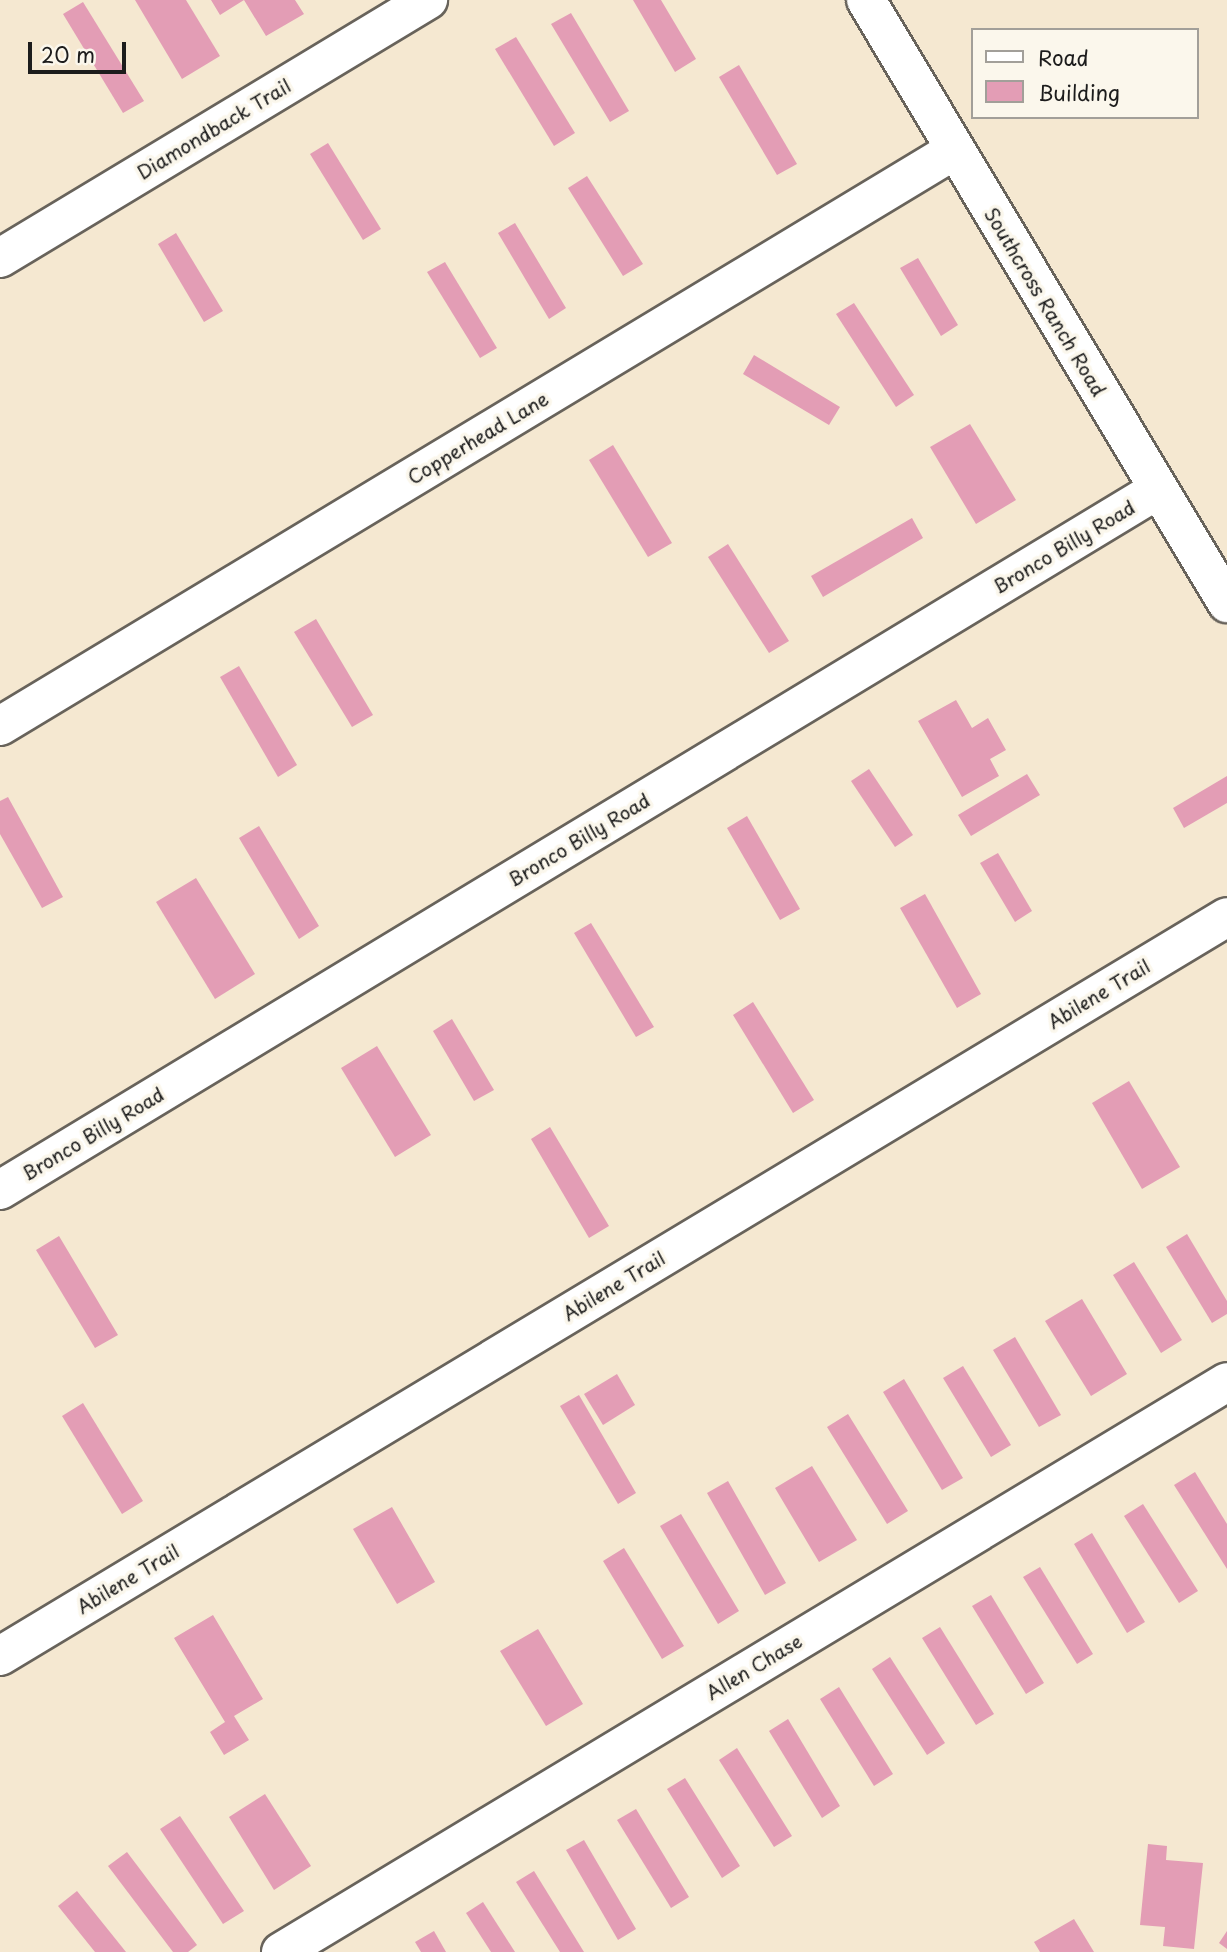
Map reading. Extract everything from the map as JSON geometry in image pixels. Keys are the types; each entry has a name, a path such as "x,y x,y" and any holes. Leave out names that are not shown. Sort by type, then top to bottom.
{"street":[{"name":"Diamondback Trail","path":"0,258 428,0"},
{"name":"Southcross Ranch Road","path":"866,0 1227,603"},
{"name":"Copperhead Lane","path":"0,726 955,150"},
{"name":"Bronco Billy Road","path":"0,1190 1157,490"},
{"name":"Abilene Trail","path":"0,1656 1227,916"},
{"name":"Allen Chase","path":"281,1952 1227,1382"}],"building":[{"path":"135,0 186,0 220,56 182,79"},
{"path":"211,0 244,0 220,15"},
{"path":"244,0 295,0 304,14 266,36"},
{"path":"633,0 661,0 696,59 675,72"},
{"path":"83,2 144,101 123,113 63,14"},
{"path":"571,13 629,111 610,122 551,24"},
{"path":"516,37 575,133 554,146 495,49"},
{"path":"739,65 797,164 777,175 719,77"},
{"path":"328,143 381,229 363,240 310,154"},
{"path":"587,176 643,264 623,276 568,188"},
{"path":"515,223 566,308 549,319 498,233"},
{"path":"176,233 223,311 204,322 158,244"},
{"path":"918,258 958,325 941,336 900,268"},
{"path":"445,262 497,348 480,358 427,272"},
{"path":"854,303 914,395 896,407 836,314"},
{"path":"754,355 840,407 829,425 743,374"},
{"path":"970,424 1016,500 976,524 930,447"},
{"path":"613,445 672,543 648,557 589,460"},
{"path":"912,518 923,538 823,597 811,576"},
{"path":"728,544 789,641 769,653 708,557"},
{"path":"316,619 373,715 352,727 294,632"},
{"path":"239,666 297,765 278,777 220,677"},
{"path":"956,700 972,728 988,718 1006,750 990,759 999,776 962,797 918,721"},
{"path":"869,769 913,835 895,847 851,781"},
{"path":"1027,774 1040,795 971,836 958,815"},
{"path":"1227,776 1227,803 1184,828 1173,808"},
{"path":"8,797 63,897 42,908 0,834 0,801"},
{"path":"747,816 800,909 780,920 727,828"},
{"path":"259,826 319,926 299,939 239,838"},
{"path":"998,853 1032,911 1015,922 980,863"},
{"path":"196,878 255,974 215,999 156,902"},
{"path":"925,894 981,994 957,1008 900,908"},
{"path":"591,923 654,1027 636,1037 574,933"},
{"path":"753,1002 814,1100 793,1113 733,1015"},
{"path":"452,1019 494,1090 474,1101 433,1031"},
{"path":"377,1046 431,1135 395,1157 341,1068"},
{"path":"1129,1081 1180,1167 1142,1189 1092,1103"},
{"path":"550,1127 609,1226 589,1238 531,1139"},
{"path":"1187,1234 1227,1301 1227,1314 1212,1323 1166,1247"},
{"path":"59,1236 118,1335 95,1348 36,1250"},
{"path":"1134,1262 1182,1340 1161,1353 1113,1275"},
{"path":"1082,1299 1127,1374 1091,1396 1045,1321"},
{"path":"1015,1337 1061,1415 1039,1427 993,1350"},
{"path":"963,1366 1011,1445 991,1457 943,1378"},
{"path":"617,1374 635,1405 603,1425 584,1394"},
{"path":"904,1379 963,1478 942,1490 883,1392"},
{"path":"579,1395 636,1493 618,1504 560,1406"},
{"path":"83,1403 143,1501 122,1514 62,1416"},
{"path":"848,1414 908,1511 887,1524 827,1427"},
{"path":"812,1466 857,1540 819,1562 775,1488"},
{"path":"1195,1472 1227,1524 1227,1569 1174,1485"},
{"path":"728,1481 786,1583 765,1595 707,1493"},
{"path":"1143,1504 1198,1591 1179,1603 1124,1516"},
{"path":"392,1507 435,1582 397,1604 353,1529"},
{"path":"681,1514 739,1611 718,1624 660,1526"},
{"path":"1092,1533 1145,1622 1127,1633 1074,1544"},
{"path":"624,1548 684,1646 662,1659 603,1561"},
{"path":"1040,1567 1093,1654 1077,1664 1023,1577"},
{"path":"991,1595 1044,1683 1026,1694 972,1606"},
{"path":"213,1615 263,1699 234,1716 249,1740 224,1755 210,1732 225,1722 174,1638"},
{"path":"940,1627 994,1714 976,1725 922,1638"},
{"path":"538,1629 583,1704 546,1726 500,1651"},
{"path":"890,1657 945,1743 927,1755 872,1669"},
{"path":"839,1687 893,1774 874,1786 820,1699"},
{"path":"788,1719 840,1806 822,1818 769,1731"},
{"path":"737,1748 792,1836 774,1847 719,1760"},
{"path":"685,1778 740,1866 722,1878 667,1789"},
{"path":"265,1794 311,1866 274,1890 229,1817"},
{"path":"636,1809 689,1897 671,1908 617,1820"},
{"path":"180,1816 244,1911 223,1924 160,1829"},
{"path":"584,1840 636,1929 618,1940 566,1850"},
{"path":"1148,1844 1167,1846 1166,1860 1203,1863 1194,1949 1163,1946 1165,1927 1140,1925"},
{"path":"127,1852 197,1945 188,1952 173,1952 108,1866"},
{"path":"534,1871 584,1952 560,1952 516,1882"},
{"path":"77,1891 126,1952 95,1952 58,1906"},
{"path":"483,1902 515,1952 491,1952 466,1913"},
{"path":"1074,1919 1094,1952 1040,1952 1034,1942"},
{"path":"434,1931 446,1952 421,1952 415,1942"},
{"path":"1227,1931 1227,1949 1219,1943"}]}
